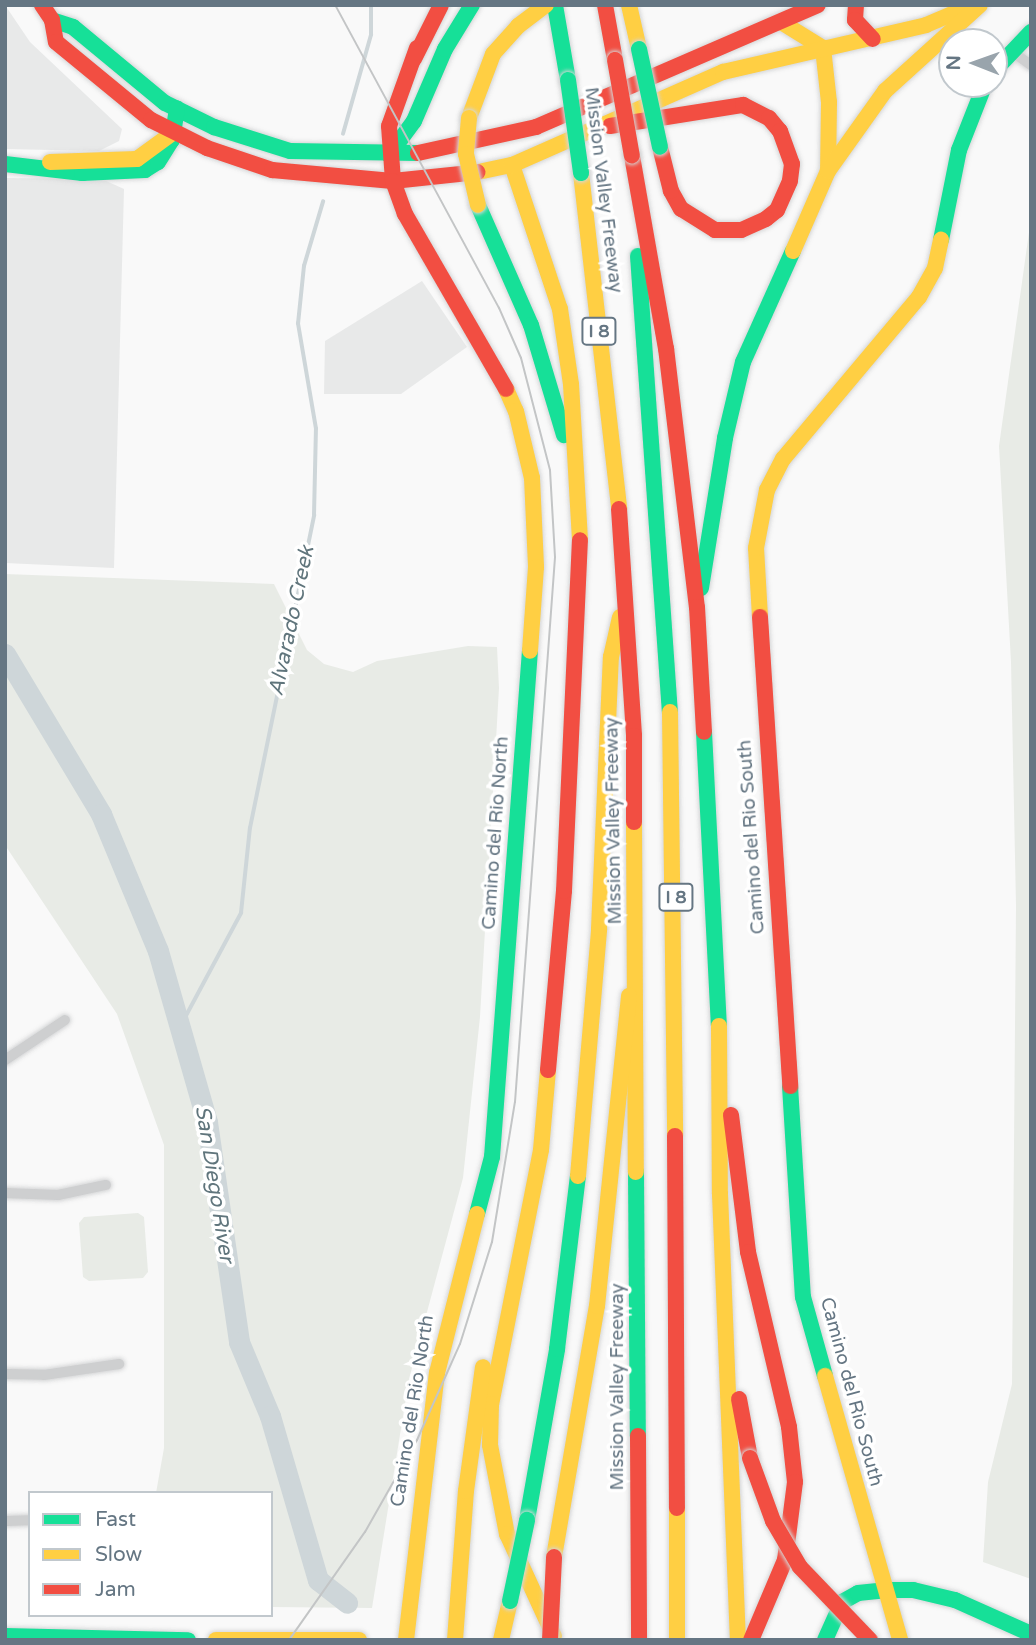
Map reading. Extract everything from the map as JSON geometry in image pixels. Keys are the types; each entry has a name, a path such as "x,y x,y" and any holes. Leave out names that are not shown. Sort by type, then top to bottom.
{"main road":[{"path":"42,5 52,20 56,42 82,67 149,119 174,132 272,170 393,181 455,177 512,165 610,126 723,72 926,25 973,5"},
{"path":"414,59 429,5"},
{"path":"414,59 441,5"},
{"path":"389,155 414,121 445,49 472,5"},
{"path":"546,5 518,26 493,54 469,118 466,154 478,205 551,382 578,489"},
{"name":"Mission Valley Freeway","path":"555,5 580,173 626,588 637,956 639,1640"},
{"path":"52,20 73,27 126,74 177,108 280,149 389,155 439,152 536,127 818,5"},
{"path":"856,5 855,20 873,39"},
{"path":"697,607 743,362 828,171 885,91 980,5"},
{"path":"610,126 729,104 755,109 780,131 789,147 792,164 785,196 777,210 753,226 729,232 704,227 681,209 671,191 660,147 639,49 629,7"},
{"name":"Mission Valley Freeway","path":"606,9 632,156 664,595 674,787 677,1640"},
{"path":"780,23 823,48"},
{"path":"1008,53 1031,32"},
{"path":"823,48 830,102 828,171"},
{"name":"Camino del Rio North","path":"406,1640 424,1452 437,1373 492,1157 536,567 536,514 527,445 506,385 405,214 393,181 389,155 389,126 414,59"},
{"name":"Camino del Rio South","path":"900,1640 803,1297 756,548 767,489 783,459 919,297 935,268 959,150 979,98"},
{"path":"5,164 137,159 174,132 177,108"},
{"path":"632,156 666,348 697,607 719,1016 719,1194 738,1640"},
{"path":"512,165 544,250 560,309 571,384 581,561 564,891 541,1150 492,1392 490,1445 507,1534 556,1640"},
{"path":"501,1640 527,1521 557,1349 577,1189 599,929 611,657 626,588"},
{"path":"550,1640 554,1557 595,1317 623,1023 637,956"},
{"path":"719,1016 748,1252 789,1427 795,1474 787,1553 775,1591 751,1640"},
{"path":"455,1640 476,1400 542,1125"},
{"path":"726,1318 750,1458 773,1521 800,1567 824,1597 870,1640"},
{"path":"825,1640 842,1602 858,1593 885,1590 913,1590 955,1600 1002,1617 1031,1634"},
{"path":"5,1636 188,1640"},
{"path":"216,1640 359,1640"}],"street":[{"path":"1010,50 1031,65"},
{"path":"5,1060 65,1020"},
{"path":"5,1193 58,1195 106,1185"},
{"path":"5,1374 44,1375 119,1364"},
{"path":"5,1521 28,1520"}],"shaded area":[{"path":"5,5 30,42 122,129 119,141 99,151 5,149"},
{"path":"5,178 102,179 124,189 114,568 5,563"},
{"path":"1031,218 1031,1579 983,1562 988,1482 1012,1384 1016,906 1011,662 999,446"},
{"path":"422,281 467,347 401,394 324,394 325,341"},
{"path":"5,574 274,584 307,650 324,664 353,672 377,661 468,646 497,647 499,688 480,1017 463,1178 409,1379 372,1608 273,1607 273,1491 156,1491 164,1448 164,1145 117,1014 5,845"},
{"path":"138,1213 144,1217 148,1272 143,1278 89,1281 83,1277 79,1223 84,1217"}],"waterway":[{"name":"Alvarado Creek","path":"343,134 371,35 371,5"},
{"name":"Alvarado Creek","path":"180,1027 241,913 250,828 314,515 316,429 298,324 304,266 323,202"},
{"name":"San Diego River","path":"5,654 101,814 158,951 207,1122 239,1342 270,1416 318,1580 347,1603"}],"tram line":[{"path":"289,1640 365,1532 417,1440 460,1344 492,1242 515,1102 555,557 550,470 521,358 499,308 335,5"}],"traffic: fast":[{"path":"389,155 414,121 445,49 472,5"},
{"path":"555,5 568,80"},
{"path":"52,20 73,27 165,103 214,127 290,151 418,153"},
{"path":"1008,56 1031,32"},
{"path":"639,49 660,147"},
{"path":"568,80 581,173"},
{"path":"941,240 959,150 979,98"},
{"path":"5,164 82,173 145,170 158,162 172,140 177,108"},
{"path":"478,205 531,325 564,435"},
{"path":"701,588 725,438 743,362 793,251"},
{"path":"638,256 670,712"},
{"path":"477,1214 492,1157 530,651"},
{"path":"704,732 719,1026"},
{"path":"790,1086 803,1297 825,1376"},
{"path":"636,1172 638,1436"},
{"path":"527,1520 557,1349 578,1176"},
{"path":"510,1601 527,1520"},
{"path":"825,1640 842,1602 858,1593 885,1590 913,1590 955,1600 1031,1634"},
{"path":"5,1636 188,1640"}],"traffic: slow":[{"path":"469,118 493,54 518,26 546,5"},
{"path":"629,5 639,49"},
{"path":"478,172 512,165 723,72 926,25 973,5"},
{"path":"793,251 828,171 885,91 980,5"},
{"path":"781,22 823,48 829,102 828,171"},
{"path":"469,118 466,154 478,205"},
{"path":"50,162 137,159 174,132"},
{"path":"512,165 560,309 571,384 580,540"},
{"path":"581,173 619,509"},
{"path":"760,617 756,548 767,490 783,459 919,297 935,268 941,240"},
{"path":"506,389 516,411 532,478 536,567 530,651"},
{"path":"578,1176 599,929 611,657 620,617"},
{"path":"670,712 675,1136"},
{"path":"634,822 636,1172"},
{"path":"554,1557 597,1306 629,996"},
{"path":"719,1026 720,1194 738,1640"},
{"path":"548,1070 541,1150 491,1404 490,1445 507,1534 554,1636"},
{"path":"406,1640 437,1373 477,1214"},
{"path":"455,1640 466,1491 483,1367"},
{"path":"825,1376 900,1640"},
{"path":"677,1508 677,1640"},
{"path":"501,1640 510,1601"},
{"path":"216,1640 359,1640"}],"traffic: jam":[{"path":"42,5 52,20 56,42 151,120 207,148 272,170 393,181 478,172"},
{"path":"414,59 441,5"},
{"path":"605,5 615,60"},
{"path":"418,153 536,127 818,5"},
{"path":"856,5 855,20 873,39"},
{"path":"417,48 389,126 393,181 405,214 506,389"},
{"path":"615,60 632,156"},
{"path":"610,126 743,105 769,118 780,131 792,164 790,181 777,210 766,219 741,230 715,230 681,209 671,191 660,147"},
{"path":"632,156 666,348 697,607 704,732"},
{"path":"619,509 634,736 634,822"},
{"path":"548,1070 564,891 580,540"},
{"path":"760,617 790,1086"},
{"path":"731,1115 748,1252 789,1427 795,1482 785,1560 751,1640"},
{"path":"675,1136 677,1508"},
{"path":"739,1399 750,1458"},
{"path":"638,1436 639,1640"},
{"path":"750,1458 773,1521 800,1567 870,1640"},
{"path":"550,1640 554,1557"}]}
